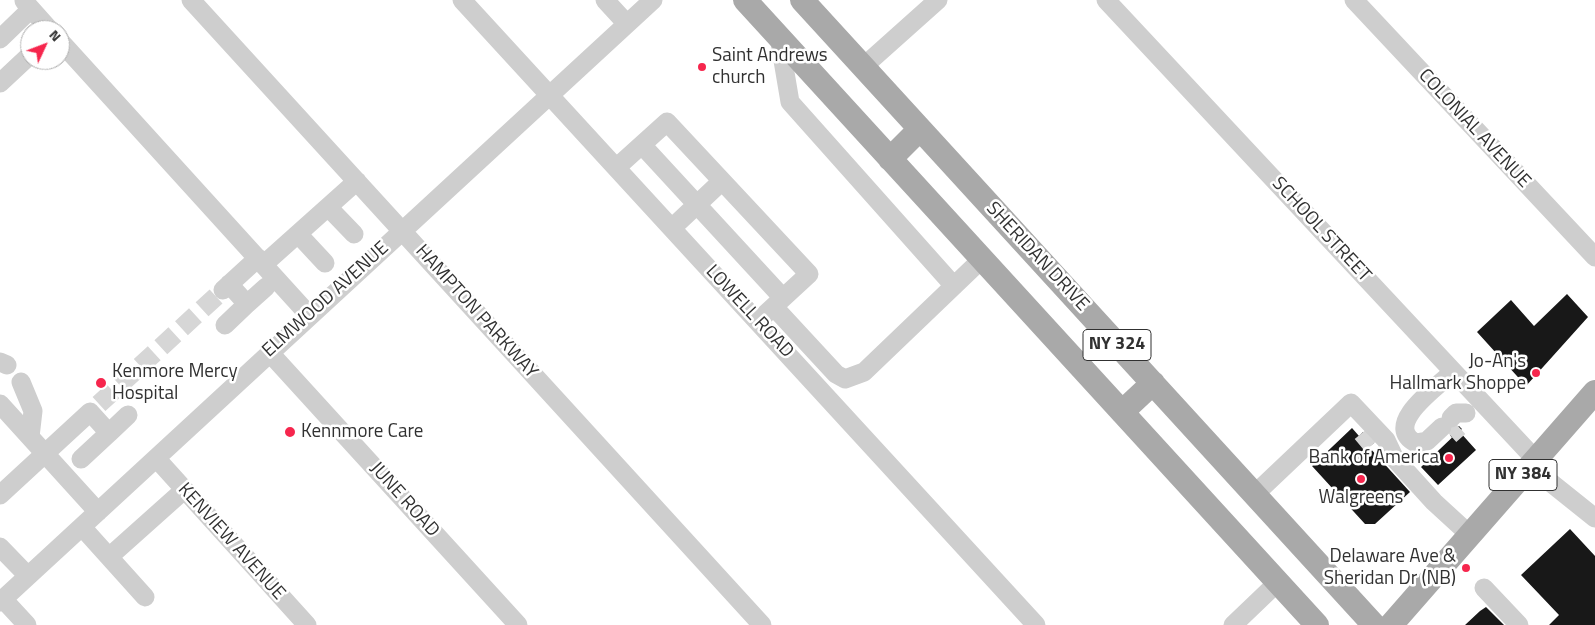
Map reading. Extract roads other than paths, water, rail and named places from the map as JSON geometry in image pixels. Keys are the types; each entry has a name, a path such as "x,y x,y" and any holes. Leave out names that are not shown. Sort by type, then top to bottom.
{"main road":[{"name":"NY 324","path":"745,0 1317,625"},
{"name":"SHERIDAN DRIVE","path":"802,0 1374,625"},
{"path":"890,159 920,130"},
{"path":"1122,412 1153,383"},
{"name":"NY 384","path":"1391,625 1595,392"}],"street":[{"name":"HAMPTON PARKWAY","path":"191,0 762,625"},
{"name":"LOWELL ROAD","path":"462,0 1036,625"},
{"path":"605,0 627,24"},
{"name":"ELMWOOD AVENUE","path":"2,600 309,315 653,0"},
{"path":"862,67 938,0"},
{"name":"SCHOOL STREET","path":"1106,0 1454,372 1533,463 1595,518"},
{"name":"COLONIAL AVENUE","path":"1354,0 1595,257"},
{"path":"0,39 27,5 41,20"},
{"path":"779,37 790,102 954,286"},
{"path":"70,52 309,315"},
{"path":"0,83 20,64"},
{"path":"616,168 667,122 809,274 758,321"},
{"path":"642,145 697,205 836,374 845,379 864,372 982,259"},
{"path":"247,304 226,287 298,234 357,181"},
{"path":"672,228 722,182"},
{"path":"328,207 354,234"},
{"path":"298,234 325,264"},
{"path":"225,325 266,287"},
{"name":"JUNE ROAD","path":"269,352 518,625"},
{"path":"1453,425 1419,444 1411,440 1404,430 1405,418 1454,372"},
{"path":"22,382 33,411 30,437"},
{"path":"0,404 98,512"},
{"path":"1254,494 1347,407"},
{"path":"1347,407 1367,439 1378,451 1395,459"},
{"path":"1347,407 1434,502 1470,535"},
{"path":"0,495 95,408 109,433"},
{"path":"82,460 128,415"},
{"name":"KENVIEW AVENUE","path":"156,458 307,625"},
{"path":"109,557 184,490"},
{"path":"82,527 145,598"},
{"path":"0,548 28,576"},
{"path":"1233,625 1278,582"},
{"path":"1484,588 1519,625"},
{"path":"2,600 27,625"}],"tunnel":[{"path":"99,404 223,290"},
{"path":"1450,435 1459,427"},
{"path":"1362,433 1372,445"}],"place":[{"name":"Saint Andrews church","path":"702,67"},
{"name":"Jo-An's Hallmark Shoppe","path":"1536,373"},
{"name":"Kenmore Mercy Hospital","path":"101,383"},
{"name":"Kennmore Care","path":"290,432"},
{"name":"Bank of America","path":"1449,458"},
{"name":"Walgreens","path":"1361,479"},
{"name":"Delaware Ave & Sheridan Dr (NB)","path":"1466,568"}]}
